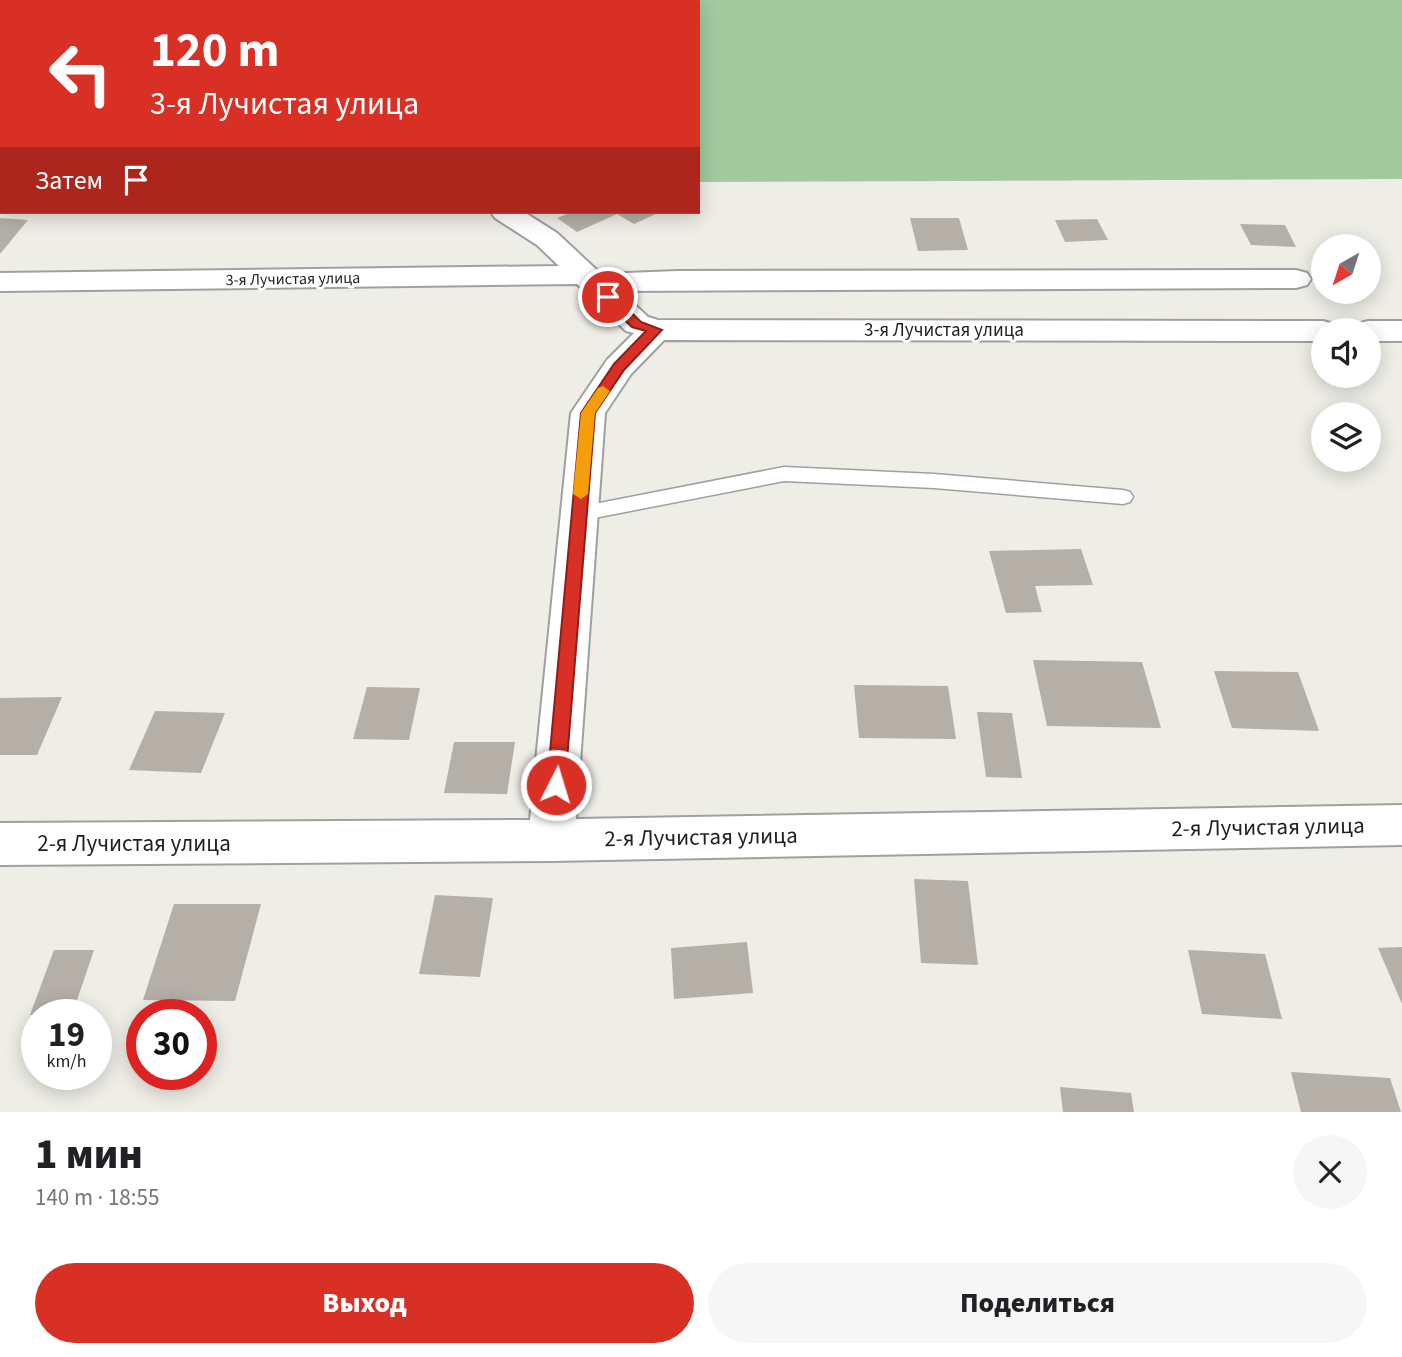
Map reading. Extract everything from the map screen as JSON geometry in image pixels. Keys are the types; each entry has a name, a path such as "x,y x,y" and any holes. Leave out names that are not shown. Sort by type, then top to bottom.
{"street":[{"name":"3-я Лучистая улица","path":"508,214 547,239 636,324 655,330 1311,331"},
{"name":"3-я Лучистая улица","path":"0,282 590,279"},
{"path":"590,279 1296,279"},
{"path":"551,840 588,413 619,367 655,330"},
{"path":"1381,331 1402,331"},
{"name":"2-я Лучистая улица","path":"0,844 551,840 1402,825"}],"lane":[{"path":"579,514 784,474 934,481 1123,497"}],"green space":[{"path":"700,0 1402,0 1402,179 700,182"}],"building":[{"path":"567,214 617,214 577,232 557,218"},
{"path":"617,214 656,214 634,224"},
{"path":"0,218 28,220 0,254"},
{"path":"910,218 959,218 968,250 918,251"},
{"path":"1097,219 1108,240 1065,242 1055,220"},
{"path":"1240,224 1285,225 1296,247 1251,245"},
{"path":"1081,549 1093,585 1035,586 1042,612 1006,613 989,551"},
{"path":"1033,660 1142,662 1161,728 1047,726"},
{"path":"1214,671 1298,672 1319,731 1232,728"},
{"path":"854,685 948,686 956,739 859,738"},
{"path":"367,687 420,688 409,740 353,739"},
{"path":"62,697 37,755 0,755 0,698"},
{"path":"155,711 225,713 201,773 129,770"},
{"path":"977,712 1012,713 1022,778 986,777"},
{"path":"454,742 515,742 507,794 444,793"},
{"path":"914,879 968,881 978,965 921,963"},
{"path":"435,895 493,898 480,977 419,974"},
{"path":"174,904 261,904 235,1001 143,999"},
{"path":"747,942 753,993 674,999 671,948"},
{"path":"1402,947 1402,1004 1378,948"},
{"path":"54,950 94,950 77,999 36,999"},
{"path":"1188,950 1265,954 1282,1019 1202,1014"},
{"path":"1291,1072 1390,1078 1401,1112 1301,1112"},
{"path":"1060,1087 1131,1093 1134,1112 1063,1112"}],"slow traffic":[{"path":"581,494 588,413 603,391"}],"route":[{"path":"556,785 588,413 619,367 655,330 636,324 608,297"}]}
